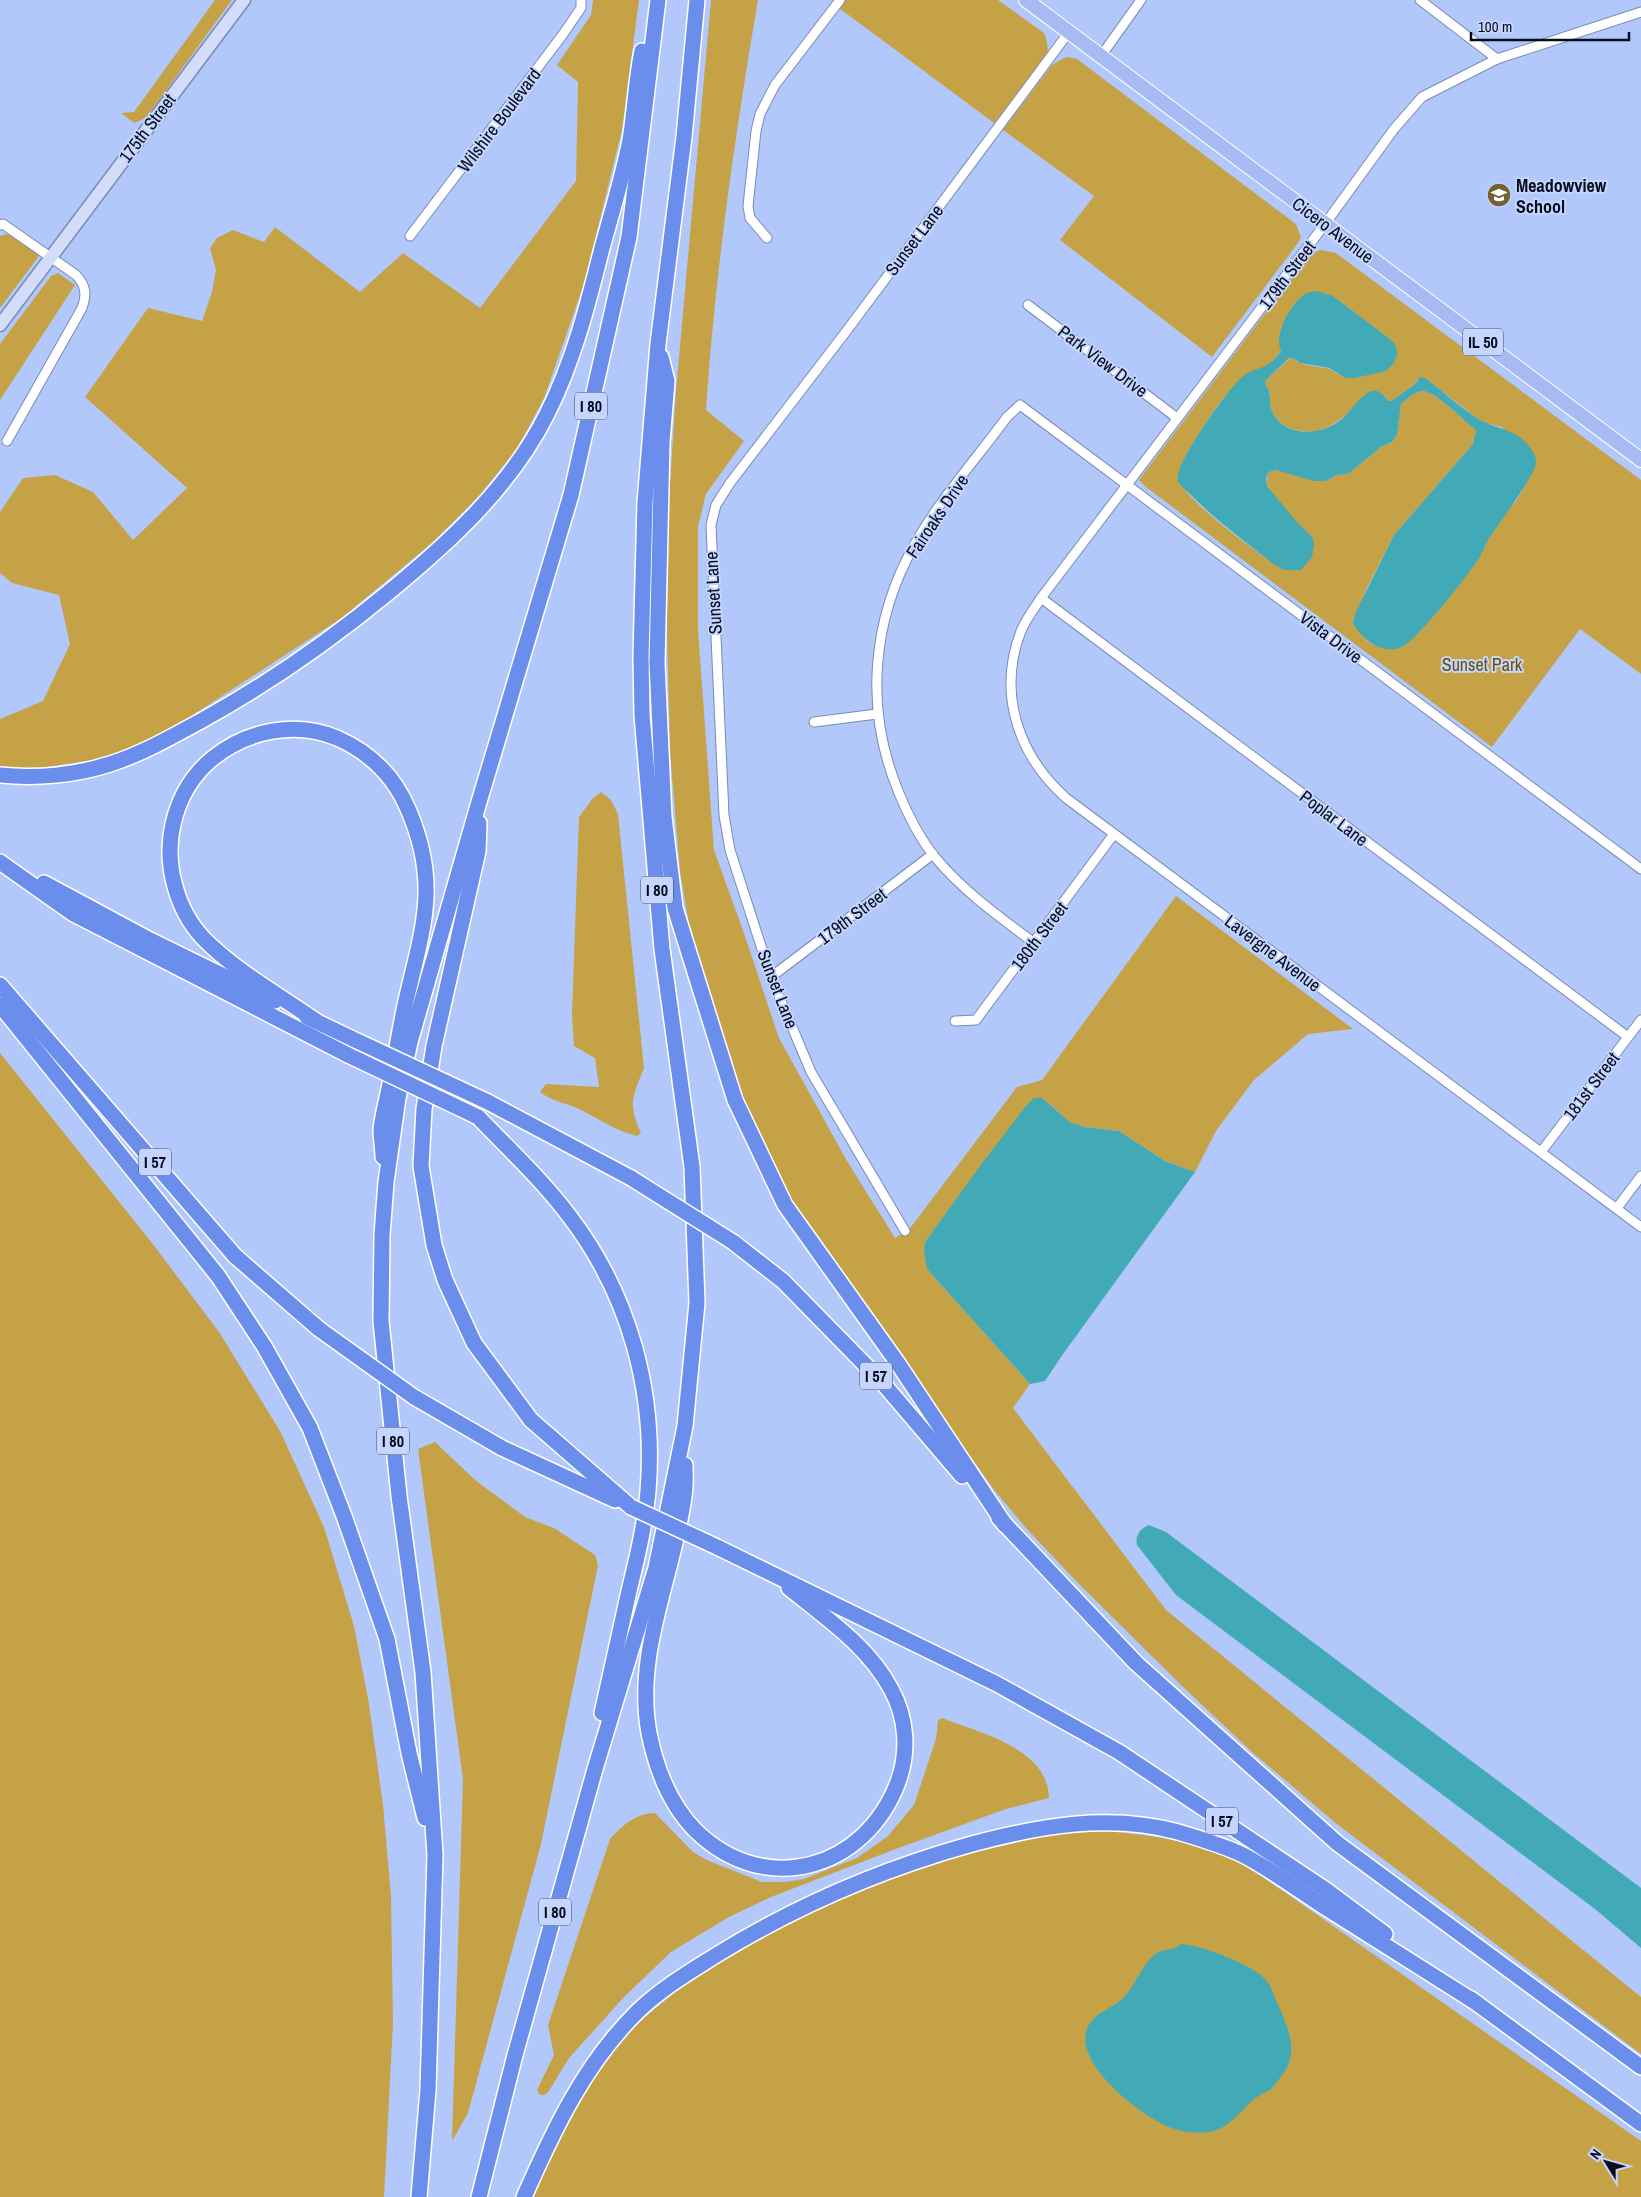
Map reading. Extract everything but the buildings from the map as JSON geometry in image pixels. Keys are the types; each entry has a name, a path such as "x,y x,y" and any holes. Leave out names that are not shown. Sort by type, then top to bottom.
{"highway":[{"path":"0,775 47,776 108,765 157,745 232,704 278,675 366,611 420,566 493,496 532,442 547,414 561,383 582,321 630,140 639,68 652,0"},
{"name":"I 80","path":"419,2197 428,2090 435,1855 423,1672 398,1496 382,1321 382,1235 386,1182 398,1098 410,1042 479,802 571,495 629,237 658,0"},
{"name":"I 80","path":"478,2197 594,1769 656,1568 685,1426 697,1303 692,1166 662,949 642,715 641,656 645,503 658,344 684,137 697,0"},
{"path":"658,344 667,381 662,442 658,573 659,740 664,816 674,908 736,1100 785,1205 897,1362 1005,1525"},
{"path":"316,1021 221,955 201,936 187,915 172,874 169,855 170,835 182,796 205,764 239,741 276,730 293,729 328,734 356,746 380,767 398,789 418,834 425,869 427,909 405,1006 381,1131 386,1182"},
{"path":"479,802 478,851 434,1046 424,1109 421,1166 434,1244 445,1280 474,1343 531,1420 631,1507"},
{"path":"0,861 72,913 348,1055 478,1117 551,1193 590,1246 617,1296 640,1366 648,1412 648,1492 642,1537 599,1726 594,1769"},
{"name":"I 57","path":"0,861 150,940 355,1040 488,1102 631,1178 733,1242 784,1281 881,1381 1005,1525 1136,1663 1337,1843 1641,2067"},
{"name":"I 57","path":"0,985 235,1256 319,1329 414,1397 502,1448 770,1572 997,1684 1119,1752 1326,1890 1641,2124"},
{"path":"0,1004 218,1276 264,1346 310,1428 344,1516 387,1639 409,1753 435,1855"},
{"path":"685,1426 684,1495 646,1669 646,1713 654,1753 660,1774 680,1811 705,1839 731,1856 758,1865 779,1868 801,1867 839,1854 858,1841 883,1815 892,1797 905,1757 903,1726 898,1704 870,1658 859,1646 770,1572"},
{"path":"524,2197 542,2156 579,2084 608,2043 640,2009 680,1977 759,1929 841,1888 928,1856 1011,1834 1076,1823 1119,1823 1176,1832 1242,1855 1478,2004"}],"main road":[{"name":"Cicero Avenue","path":"1026,0 1641,460"}],"street":[{"name":"175th Street","path":"0,325 244,0"},
{"name":"Wilshire Boulevard","path":"410,236 561,37 581,8 582,0"},
{"path":"767,238 750,218 748,206 756,131 760,114 775,85 840,0"},
{"path":"1101,56 1141,0"},
{"path":"1420,0 1498,59"},
{"name":"179th Street","path":"1028,618 1041,598 1325,224 1394,129 1422,97 1498,59 1641,12"},
{"name":"Sunset Lane","path":"905,1231 811,1072 771,977 730,850 724,815 710,534 713,514 730,483 848,329 1069,32"},
{"path":"0,225 3,224 76,275 83,283 85,299 7,441"},
{"name":"Park View Drive","path":"1028,305 1177,418"},
{"name":"Vista Drive","path":"1020,405 1641,869"},
{"name":"Fairoaks Drive","path":"1020,405 1007,417 927,524 900,574 886,612 879,648 877,714 892,777 907,812 933,854 976,899 1033,942"},
{"name":"Poplar Lane","path":"1041,598 1628,1037"},
{"name":"Lavergne Avenue","path":"1028,618 1015,650 1012,669 1013,709 1027,749 1039,770 1050,783 1114,834 1641,1227"},
{"path":"814,722 877,714"},
{"name":"180th Street","path":"955,1021 976,1020 1114,834"},
{"name":"179th Street","path":"771,977 933,854"},
{"name":"181st Street","path":"1541,1152 1641,1020"},
{"path":"1617,1208 1641,1176"}],"green space":[{"path":"215,0 232,0 146,118 134,123 121,113 134,112"},
{"path":"593,0 639,0 622,130 584,284 544,398 517,449 478,497 433,542 343,617 190,717 134,748 94,760 32,769 0,767 0,719 43,701 70,644 59,595 12,583 0,573 0,512 23,478 55,475 93,492 133,540 187,488 85,397 148,308 202,321 212,292 216,270 210,248 217,238 233,230 264,242 275,227 360,292 403,253 480,308 576,181 578,82 557,65 591,15"},
{"path":"711,0 758,0 741,102 720,256 706,410 744,441 706,494 698,526 698,630 714,850 779,1038 847,1161 895,1238 911,1227 1017,1087 1042,1080 1176,896 1353,1029 1308,1034 1253,1081 1216,1131 1195,1172 1165,1161 1119,1131 1084,1127 1069,1122 1051,1105 1025,1107 925,1242 927,1269 1030,1384 1013,1408 1166,1610 1641,1997 1641,2054 1338,1825 1252,1752 1078,1583 1026,1528 996,1492 912,1377 789,1201 736,1089 691,936 680,872 670,751 667,632 669,499 676,391"},
{"path":"845,0 998,0 1044,33 1048,53 994,123 839,8"},
{"path":"1066,57 1077,59 1296,224 1301,237 1298,243 1212,357 1060,240 1094,196 1003,130 1052,65"},
{"path":"7,234 28,245 39,256 0,308 0,236"},
{"name":"Sunset Park","path":"1321,250 1336,253 1641,480 1641,674 1580,629 1492,747 1139,480 1312,253","holes":["1333,296 1394,343 1377,364 1364,374 1357,376 1339,374 1329,369 1304,364 1290,358 1265,381 1270,394 1273,414 1280,422 1292,429 1303,431 1322,429 1331,426 1348,414 1362,398 1385,397 1388,401 1391,401 1414,385 1417,380 1425,378 1478,419 1488,424 1502,427 1531,474 1516,501 1487,541 1478,559 1419,632 1379,647 1367,641 1353,623 1367,588 1394,535 1473,444 1476,430 1457,413 1434,395 1421,391 1413,394 1401,403 1397,435 1392,442 1381,447 1348,474 1337,475 1326,481 1275,470 1269,472 1267,483 1272,494 1288,514 1313,538 1284,570 1243,542 1210,515 1185,490 1179,481 1179,474 1197,436 1223,399 1240,383 1262,368 1269,366 1281,351 1279,338 1282,325"]},
{"path":"58,273 75,285 0,400 0,344 51,276"},
{"path":"601,792 611,800 618,814 644,1068 633,1100 634,1114 641,1133 637,1136 615,1128 540,1092 546,1084 599,1087 595,1058 574,1046 572,1015 579,817 593,798"},
{"path":"0,1053 152,1243 219,1332 280,1431 324,1527 354,1626 369,1704 383,1805 391,1896 393,2023 384,2197 0,2197"},
{"path":"435,1442 475,1480 525,1517 554,1528 595,1555 598,1565 541,1844 468,2113 452,2141 463,1779 418,1449"},
{"path":"942,1718 992,1737 1025,1755 1037,1767 1046,1781 1049,1798 1006,1809 893,1850 771,1897 729,1917 671,1952 625,1996 569,2058 549,2091 545,2095 540,2095 537,2090 554,2055 548,2025 610,1839 619,1829 642,1815 655,1813 693,1852 709,1861 762,1882 785,1882 804,1879 857,1858 888,1836 914,1805 936,1739 938,1720"},
{"path":"1104,1831 1139,1834 1205,1848 1238,1862 1283,1891 1641,2141 1641,2197 532,2197 559,2137 590,2079 627,2032 675,1992 733,1953 794,1917 864,1888 965,1854 1047,1834"}],"shaded area":[{"path":"1317,291 1333,296 1382,333 1394,343 1398,353 1393,364 1386,371 1355,378 1346,378 1329,368 1300,363 1293,358 1289,358 1265,381 1270,394 1272,411 1277,420 1284,426 1302,432 1311,432 1330,427 1342,419 1369,392 1378,392 1388,401 1391,401 1414,385 1420,377 1425,378 1477,418 1521,438 1534,453 1535,457 1536,463 1530,477 1488,540 1478,560 1428,622 1400,648 1385,649 1372,644 1353,623 1355,614 1394,535 1473,444 1476,430 1434,395 1421,391 1401,404 1397,435 1392,442 1381,447 1348,474 1337,475 1326,481 1314,481 1275,470 1269,472 1266,478 1267,486 1313,538 1312,557 1301,570 1284,570 1273,564 1232,532 1185,490 1178,481 1178,473 1183,461 1202,428 1241,378 1252,371 1266,366 1276,358 1281,351 1279,337 1281,328 1289,312 1294,304 1305,294"},
{"path":"1034,1098 1042,1098 1070,1122 1084,1127 1119,1131 1165,1161 1195,1172 1045,1381 1030,1384 927,1269 924,1251 925,1242 983,1162"},
{"path":"1149,1525 1166,1532 1641,1888 1641,1948 1595,1909 1176,1595 1137,1545 1139,1533"},
{"path":"1181,1944 1225,1956 1248,1967 1264,1978 1271,1987 1288,2028 1290,2038 1290,2058 1287,2068 1274,2086 1254,2100 1225,2126 1209,2132 1177,2130 1159,2122 1129,2102 1100,2073 1090,2058 1085,2043 1090,2023 1099,2014 1116,2004 1126,1995 1150,1959 1161,1951"}],"place":[{"name":"Meadowview School","path":"1499,195"}]}
